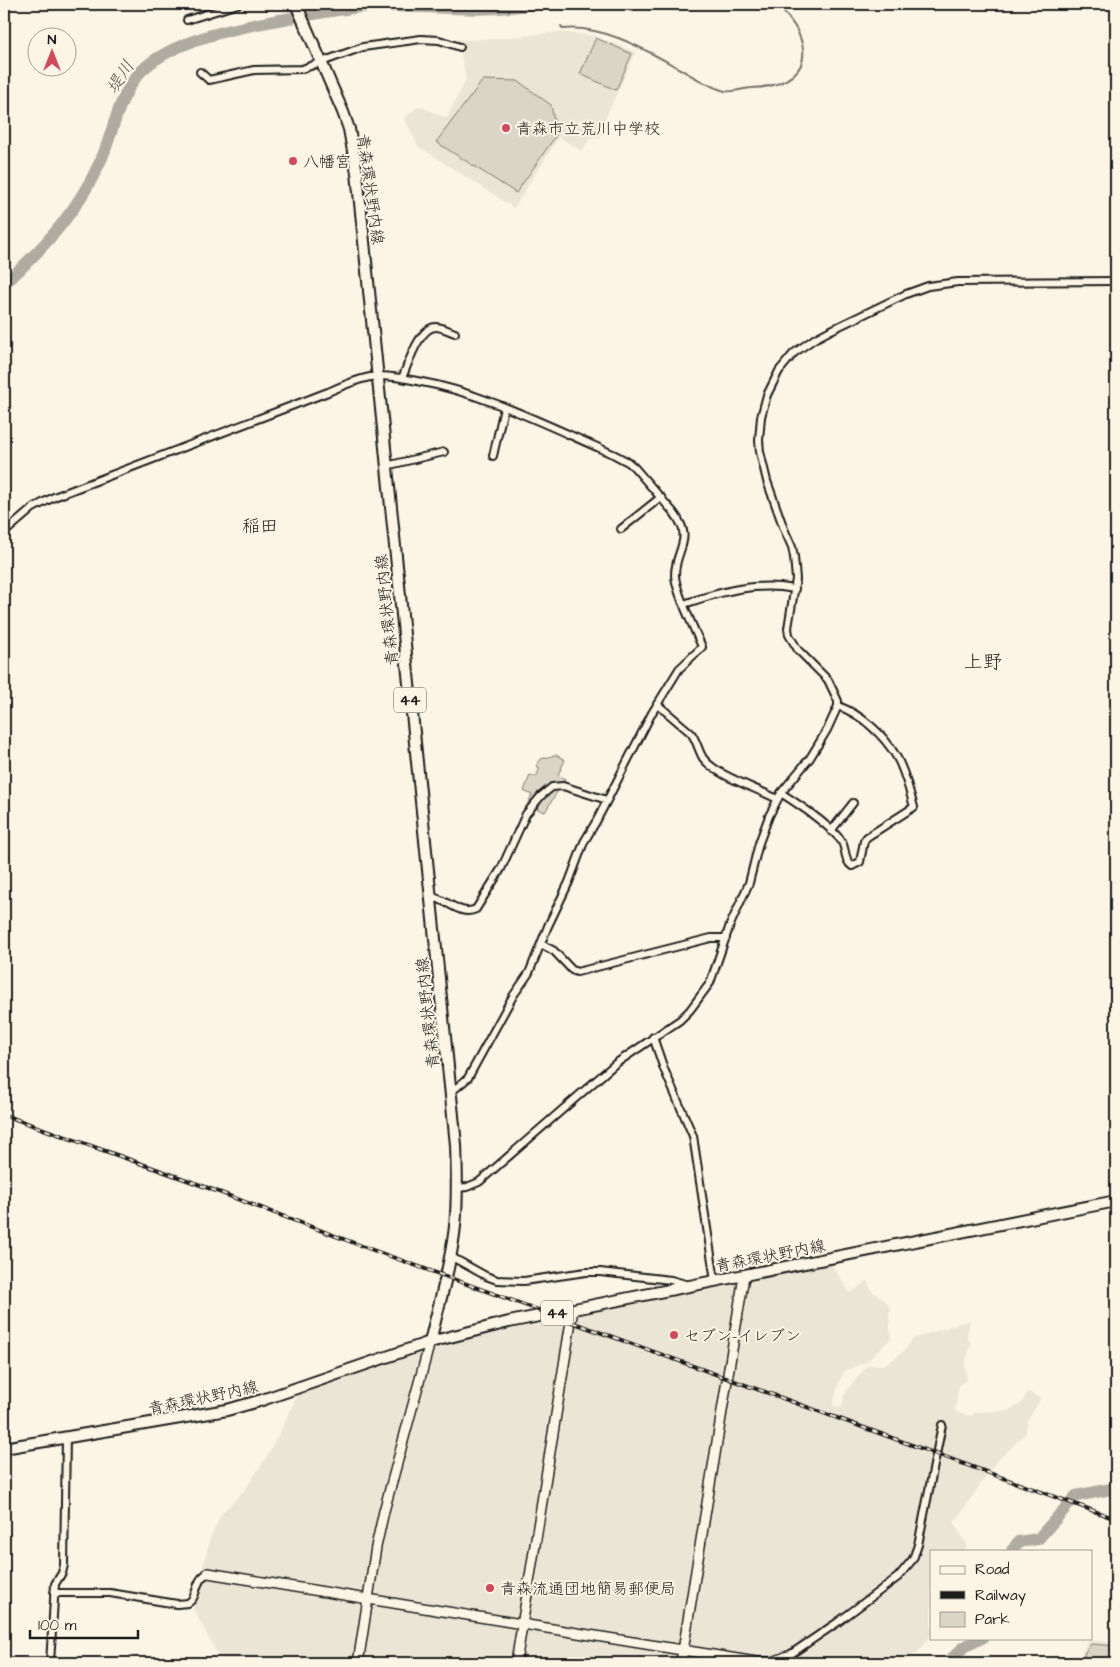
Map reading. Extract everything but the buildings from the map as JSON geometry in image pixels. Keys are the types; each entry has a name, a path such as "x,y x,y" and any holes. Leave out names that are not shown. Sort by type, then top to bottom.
{"main road":[{"name":"青森環状野内線","path":"296,4 343,112 354,154 456,1146 456,1225 430,1342"},
{"name":"青森環状野内線","path":"4,1448 227,1410 262,1400 430,1342 509,1322 1116,1201"}],"street":[{"path":"186,20 238,4"},
{"path":"200,72 209,80 254,70 302,68 363,48 420,39 439,40 460,47"},
{"path":"457,1188 467,1187 479,1182 615,1064 680,1020 705,990 714,974 726,938 749,883 762,834 779,796 810,758 827,730 838,706 838,701 828,680 802,654 789,634 788,624 795,589 796,568 792,546 767,481 761,458 760,440 761,417 766,395 779,371 794,353 828,331 911,291 928,286 952,283 1116,281"},
{"path":"402,378 417,344 426,330 436,327 455,333"},
{"path":"4,533 33,508 54,497 362,379 377,377 402,378 449,388 504,408 628,462 661,497 682,526 683,545 675,575 676,582 702,647 678,669 657,704 608,800 584,842 569,882 528,973 513,996 468,1078 456,1088 450,1089"},
{"path":"493,456 504,408"},
{"path":"386,466 444,452"},
{"path":"621,529 661,497"},
{"path":"684,604 744,587 764,586 795,589"},
{"path":"657,704 692,733 702,757 712,766 728,776 779,796 817,818 843,843 849,864 856,866 862,859 864,841 867,837 914,807 899,763 890,748 865,722 838,706"},
{"path":"430,897 438,898 460,910 471,912 476,909 501,869 530,807 552,787 563,786 608,800"},
{"path":"831,831 853,803"},
{"path":"541,944 554,951 572,970 577,972 711,938 726,938"},
{"path":"653,1038 664,1069 693,1136 715,1281"},
{"path":"450,1256 497,1280 524,1281 586,1272 600,1272 671,1280 691,1286"},
{"path":"681,1663 744,1276"},
{"path":"516,1663 573,1309"},
{"path":"358,1663 384,1511 430,1342"},
{"path":"54,1592 110,1593 177,1604 188,1604 193,1598 198,1582 208,1573 683,1650 760,1662 773,1662 788,1656 838,1622 898,1577 913,1559 918,1545 942,1425"},
{"path":"50,1663 55,1584 64,1565 66,1438"}],"shaded area":[{"name":"青森市立荒川中学校","path":"560,32 595,36 636,52 607,114 600,139 591,137 582,151 559,137 514,208 418,146 404,118 419,106 447,118 466,79 458,40 493,39"},
{"path":"832,1265 850,1293 867,1281 872,1291 886,1301 892,1311 889,1313 891,1339 866,1362 845,1371 839,1382 833,1405 842,1408 844,1396 850,1386 868,1365 884,1365 907,1348 912,1339 970,1320 967,1337 971,1343 965,1364 967,1380 959,1385 955,1410 971,1416 976,1412 1007,1411 1021,1404 1028,1392 1041,1398 1027,1422 1026,1433 995,1463 954,1523 967,1545 965,1550 930,1550 930,1636 922,1648 904,1663 222,1663 194,1610 194,1602 210,1539 221,1514 244,1491 264,1461 298,1394 443,1344 582,1314"},
{"path":"1088,1640 1116,1643 1116,1663 1077,1663"}],"green space":[{"path":"596,38 632,54 616,90 580,74"},
{"path":"483,80 518,81 551,105 557,134 516,193 436,142"},
{"path":"556,755 565,760 558,775 565,779 545,812 527,805 532,795 524,791 530,775 536,777 540,768 536,766 541,759"},
{"path":"1091,1644 1116,1646 1116,1663 1082,1663 1085,1652"}],"waterway":[{"name":"堤川","path":"4,282 10,279 37,252 73,210 101,160 124,97 136,77 150,63 169,52 190,42 238,28 347,9 374,6 473,9 533,4"},
{"path":"552,4 553,8"},
{"path":"561,26 563,29 591,30 619,38 646,50 711,86 731,91 764,87 785,81 799,68 803,59 803,48 799,35 792,22 777,4"},
{"path":"1013,1550 1018,1542 1038,1539 1076,1496 1116,1488"},
{"path":"947,1663 964,1647 978,1640"}],"railway":[{"path":"4,1115 1116,1519"}],"place":[{"name":"青森市立荒川中学校","path":"506,128"},
{"name":"八幡宮","path":"293,161"},
{"name":"セブン-イレブン","path":"674,1335"},
{"name":"青森流通団地簡易郵便局","path":"490,1588"}],"district":[{"name":"稲田","path":"260,526"},
{"name":"上野","path":"983,661"}]}
